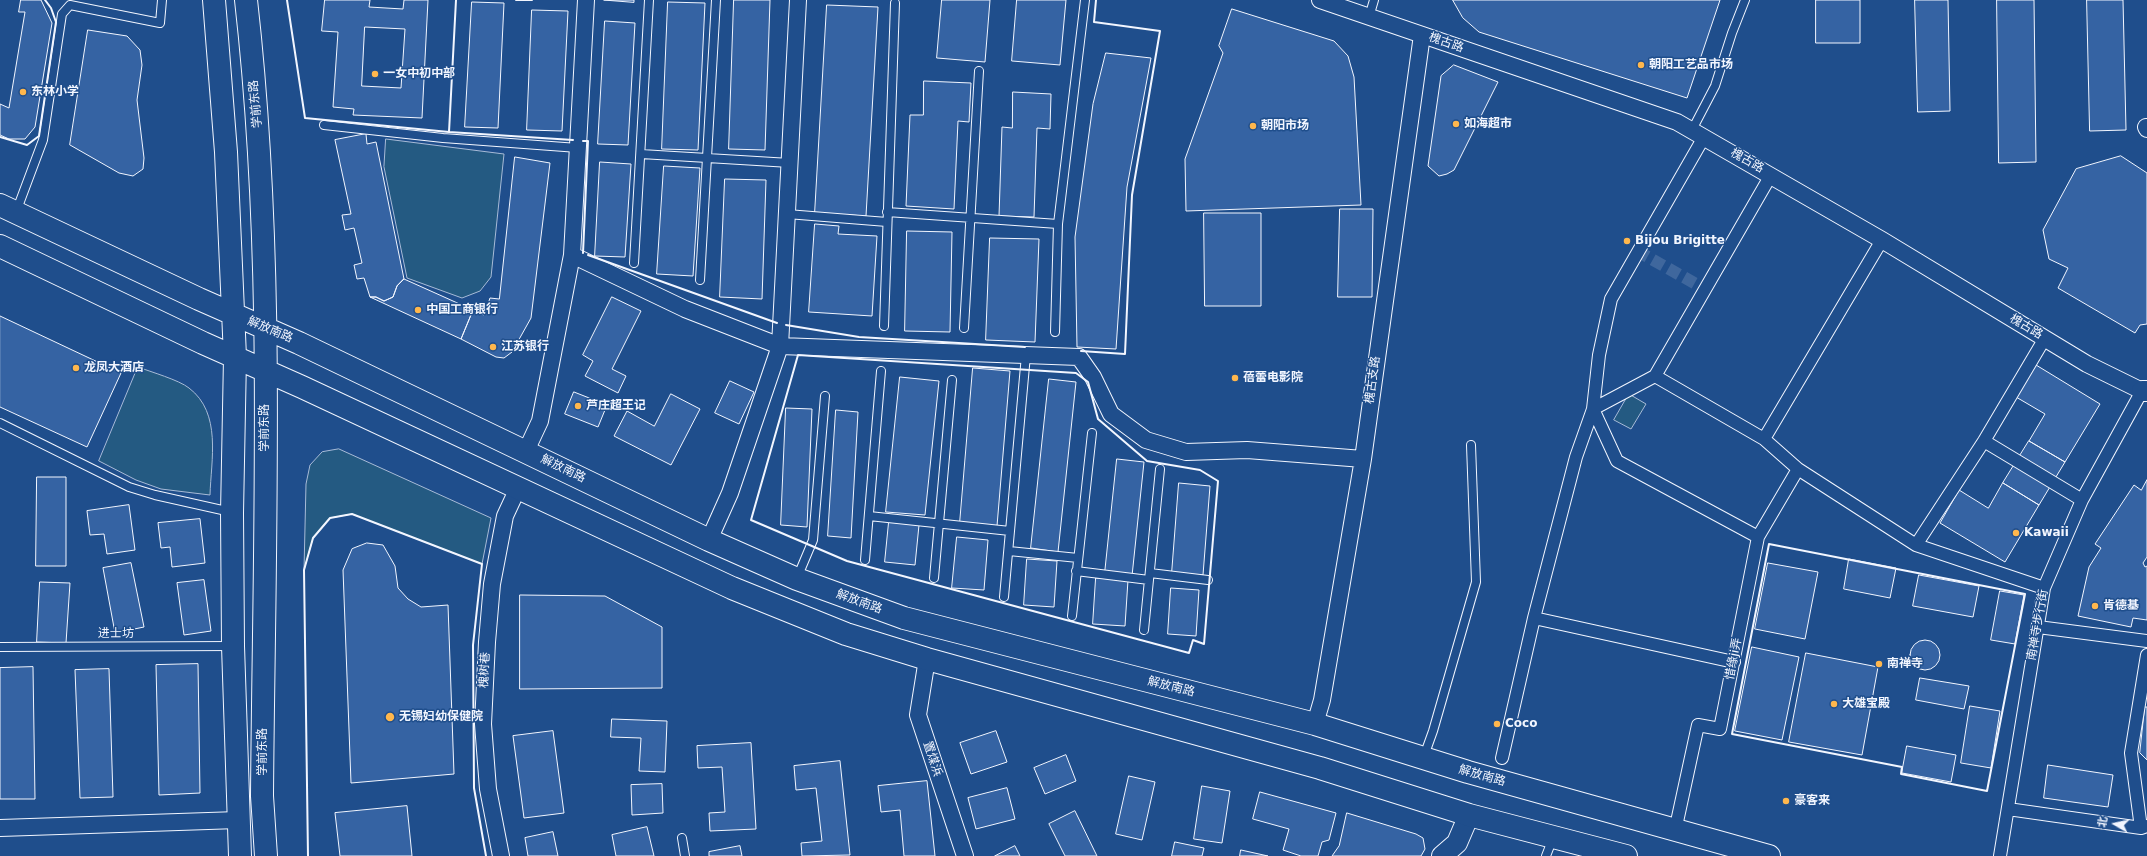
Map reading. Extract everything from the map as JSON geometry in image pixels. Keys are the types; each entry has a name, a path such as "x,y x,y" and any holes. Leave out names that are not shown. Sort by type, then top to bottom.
{"main road":[{"path":"214,0 226,152 233,314 233,646 240,856"},
{"name":"学前东路","path":"246,0 259,139 265,329 262,796 266,856"},
{"name":"解放南路","path":"8,209 265,329 299,343 709,540 797,579 904,618 1315,724 1423,758 1769,856"},
{"path":"0,246 234,357 732,588 846,634 927,659 1320,768 1469,815 1550,847 1576,847 1626,856"}],"street":[{"path":"526,451 540,421 572,256 586,0"},
{"path":"709,540 730,493 780,346 798,0"},
{"name":"槐古路","path":"1320,0 1677,122 1882,240 2087,364 2145,391"},
{"name":"槐古支路","path":"1315,724 1322,700 1363,459 1422,35"},
{"path":"1502,758 1534,618 1576,457 1593,409 1599,355 1611,299 1698,134"},
{"path":"1593,409 1655,376 1771,175"},
{"path":"1764,439 1882,240"},
{"path":"572,256 686,309 780,346 1078,357 1093,377 1111,414 1146,440 1186,452 1247,450 1363,459"},
{"path":"1916,545 1984,441 2045,338"},
{"path":"1655,376 1764,439 1798,469 1916,545 2044,588"},
{"name":"南禅寺步行街","path":"2000,856 2044,588 2082,500 2145,391"},
{"path":"1593,409 1617,461 1758,537"},
{"path":"1984,441 2082,500"},
{"name":"惜缘ji弄","path":"1675,830 1698,725 1720,730 1758,537 1798,469"},
{"name":"槐树巷","path":"501,856 488,789 483,724 492,584 505,516 518,488"},
{"path":"1534,618 1734,662"},
{"path":"2038,627 2147,641"},
{"path":"2008,809 2144,827 2131,753 2144,697 2147,655"},
{"name":"置煤浜","path":"927,659 918,715 965,856"},
{"path":"1442,856 1457,843 1469,815"},
{"path":"0,828 238,820"}],"lane":[{"path":"8,209 43,140 62,14 70,5 160,22 162,0"},
{"path":"634,263 649,0"},
{"path":"700,280 716,0"},
{"path":"1055,332 1058,224 1085,0"},
{"path":"1369,17 1374,0"},
{"path":"1698,134 1732,33 1746,0"},
{"path":"884,326 895,3"},
{"path":"964,328 979,71"},
{"path":"324,125 444,138 578,148"},
{"path":"641,154 790,163"},
{"path":"887,212 1058,224"},
{"path":"787,214 887,222"},
{"path":"1004,597 1026,355"},
{"path":"865,560 881,371"},
{"path":"934,578 952,380"},
{"path":"797,579 813,540 825,396"},
{"path":"0,423 129,486 155,496 232,513"},
{"path":"1072,616 1092,433"},
{"path":"1423,758 1433,731 1476,582 1471,445"},
{"path":"1144,630 1160,469"},
{"path":"869,516 1010,531"},
{"path":"1008,551 1078,558"},
{"path":"1076,571 1208,580"},
{"name":"进士坊","path":"0,647 233,646"},
{"path":"682,838 685,856"}],"shaded area":[{"path":"386,139 504,154 491,277 480,291 462,298 407,278 384,167"},
{"path":"138,367 172,379 189,388 199,398 206,410 212,438 210,495 161,489 136,480 99,461"},
{"path":"1629,394 1646,404 1631,429 1614,420"},
{"path":"339,449 491,518 482,564 352,514 330,518 313,538 304,570 306,484 310,465 322,452"}],"building":[{"name":"东林小学","path":"21,0 41,0 52,23 35,127 25,139 9,139 0,135 0,104 9,108 25,12 19,12"},
{"path":"325,0 370,0 369,7 403,9 404,0 428,0 422,118 353,115 354,109 333,107 338,32 322,31","holes":["365,27 405,29 401,88 362,86"]},
{"path":"604,0 634,0 634,2"},
{"path":"734,0 770,0 765,150 729,149"},
{"path":"942,0 990,0 985,62 937,58"},
{"path":"1017,0 1066,0 1060,65 1012,61"},
{"name":"朝阳工艺品市场","path":"1453,0 1720,0 1687,98 1479,32 1463,18"},
{"path":"1816,0 1860,0 1860,43 1816,43"},
{"path":"1915,0 1948,0 1950,111 1918,112"},
{"path":"1997,0 2034,0 2036,162 1999,163"},
{"path":"2087,0 2123,0 2126,130 2090,131"},
{"path":"472,2 504,3 498,128 465,127"},
{"path":"668,2 705,3 698,150 662,149"},
{"path":"827,5 878,7 866,216 815,213"},
{"path":"1232,9 1334,41 1348,56 1354,77 1361,205 1186,211 1185,159 1223,53 1219,46"},
{"path":"532,10 568,11 562,131 527,130"},
{"path":"605,21 635,23 628,145 598,144"},
{"path":"88,30 127,36 140,50 142,65 137,100 144,158 143,169 133,176 119,173 70,145"},
{"path":"1106,53 1151,58 1127,187 1116,349 1077,347 1075,237 1093,104"},
{"name":"如海超市","path":"1454,65 1498,82 1454,170 1439,176 1428,166 1441,76"},
{"path":"924,81 971,83 969,122 958,121 954,209 906,206 910,115 923,115"},
{"path":"1013,92 1051,94 1050,129 1037,128 1034,217 999,216 1002,127 1012,128"},
{"path":"366,134 367,144 376,142 404,279 397,286 393,297 384,301 376,297 370,297 364,278 357,279 354,265 362,263 354,228 345,230 342,215 351,214 335,140"},
{"path":"2121,156 2147,173 2147,324 2140,325 2135,333 2058,288 2068,268 2049,259 2043,230 2076,169"},
{"path":"515,157 550,163 531,318 512,352 504,358 496,357 461,339 473,310 484,315 490,298 499,299"},
{"path":"600,162 631,164 625,257 595,256"},
{"path":"664,166 700,168 693,276 657,274"},
{"path":"725,179 766,180 762,299 720,297"},
{"path":"1340,209 1373,209 1372,297 1338,297"},
{"path":"1204,213 1261,213 1261,306 1205,306"},
{"path":"815,224 839,226 838,234 877,236 872,316 809,312"},
{"path":"907,231 952,232 950,332 905,331"},
{"path":"990,238 1039,239 1035,342 986,340"},
{"path":"404,279 473,310 461,339 370,297 376,297 384,301 393,297 397,286"},
{"path":"612,297 641,311 612,369 626,376 618,393 585,376 593,361 583,355"},
{"path":"0,316 121,373 87,447 0,407"},
{"path":"2036,365 2100,404 2065,462 2029,441 2045,414 2016,397"},
{"path":"973,368 1010,371 997,526 960,523"},
{"path":"900,377 939,381 925,515 886,512"},
{"path":"1049,379 1076,382 1058,552 1031,548"},
{"path":"730,381 754,392 739,424 715,413"},
{"path":"574,392 607,405 598,427 565,414"},
{"path":"671,394 700,409 671,465 614,436 627,411 654,426"},
{"path":"786,408 812,409 807,527 781,525"},
{"path":"836,410 858,412 851,538 828,536"},
{"path":"2029,441 2065,462 2039,505 2003,483"},
{"path":"1117,459 1144,462 1132,576 1105,573"},
{"path":"37,477 66,477 66,566 36,566"},
{"path":"2147,480 2147,557 2143,563 2145,567 2147,566 2147,620 2133,618 2131,627 2078,616 2089,567 2101,548 2095,544 2134,485 2141,490"},
{"path":"1179,483 1210,486 1203,575 1172,573"},
{"path":"2003,483 2039,505 2005,562 1940,523 1959,490 1988,508"},
{"path":"129,505 135,550 107,554 104,534 90,535 87,511"},
{"path":"200,519 205,563 172,567 170,547 161,548 158,523"},
{"path":"889,522 919,525 915,565 885,562"},
{"path":"957,537 988,540 984,590 952,588"},
{"path":"367,543 383,545 395,566 398,588 408,599 421,607 448,605 454,774 351,783 343,570 352,549"},
{"path":"1027,559 1057,561 1054,607 1024,605"},
{"path":"1849,559 1896,568 1890,598 1844,589"},
{"path":"131,563 144,627 115,633 103,568"},
{"path":"1768,563 1818,572 1805,639 1755,629"},
{"path":"1919,575 1979,586 1973,617 1913,606"},
{"path":"1096,578 1128,580 1125,626 1093,624"},
{"path":"204,580 211,631 184,635 177,583"},
{"path":"40,582 70,583 66,643 37,642"},
{"path":"1171,588 1199,590 1196,636 1168,634"},
{"path":"2000,591 2024,595 2015,644 1991,640"},
{"path":"520,595 605,596 662,627 662,688 520,689"},
{"path":"1925,640 1936,644 1940,655 1936,666 1925,670 1914,666 1910,655 1914,644"},
{"path":"1752,647 1799,657 1782,740 1735,731"},
{"name":"大雄宝殿","path":"1806,653 1878,667 1862,755 1789,742"},
{"path":"198,664 200,793 159,795 156,665"},
{"path":"33,667 35,799 0,799 0,668"},
{"path":"109,669 113,797 80,798 75,670"},
{"path":"1920,678 1969,686 1964,709 1916,700"},
{"path":"1970,706 2000,711 1991,768 1961,763"},
{"path":"2145,707 2147,707 2147,760 2140,753"},
{"path":"612,719 667,721 665,772 639,771 641,738 611,737"},
{"path":"553,731 564,813 524,818 513,736"},
{"path":"996,731 1007,762 971,774 960,743"},
{"path":"751,743 756,829 710,831 709,813 725,812 722,767 698,768 697,746"},
{"path":"1907,746 1956,755 1951,782 1902,773"},
{"path":"1066,755 1076,781 1045,794 1034,768"},
{"path":"840,761 850,855 802,856 801,843 822,841 816,788 796,790 794,766"},
{"path":"2048,765 2113,775 2108,807 2044,798"},
{"path":"1129,776 1155,782 1142,840 1116,834"},
{"path":"927,781 935,856 904,856 900,810 881,812 878,786"},
{"path":"662,784 663,813 632,815 631,785"},
{"path":"1202,786 1230,791 1222,843 1194,839"},
{"path":"1007,788 1015,819 976,829 968,798"},
{"path":"1260,792 1336,813 1329,840 1322,842 1318,856 1301,856 1283,850 1289,829 1253,819"},
{"path":"407,806 412,856 340,856 335,813"},
{"path":"1075,811 1097,856 1065,856 1049,824"},
{"path":"1347,813 1416,834 1423,838 1425,849 1421,856 1332,856 1339,846"},
{"path":"647,827 654,856 616,856 612,835"},
{"path":"553,832 558,856 528,856 525,838"},
{"path":"1175,842 1204,848 1202,856 1172,856"},
{"path":"740,846 742,856 709,856 709,852"},
{"path":"1015,846 1020,856 995,856"},
{"path":"1241,850 1268,856 1240,856"}],"tunnel":[{"path":"1637,251 1705,289"}],"wall":[{"path":"0,137 27,145 39,136 56,22 51,8 45,0"},
{"path":"287,0 305,118 449,132 449,130"},
{"path":"456,0 449,132 573,140"},
{"path":"516,0 532,0"},
{"path":"1081,351 1125,354 1132,195 1160,31 1094,22 1096,0"},
{"path":"583,141 588,141 583,253"},
{"path":"588,255 777,323"},
{"path":"786,325 859,337 1025,347"},
{"path":"798,355 1076,373 1088,382 1098,419 1147,461 1200,470 1218,481 1204,644 1193,640 1189,653 847,561 751,520 798,355"},
{"path":"308,856 304,570 313,538 330,518 352,514 482,564 473,645 474,788 486,856"},
{"path":"1769,544 2025,594 1987,791 1901,774 1902,767 1732,734 1769,544"}],"place":[{"name":"朝阳工艺品市场","path":"1641,65"},
{"name":"一女中初中部","path":"375,74"},
{"name":"东林小学","path":"23,92"},
{"name":"如海超市","path":"1456,124"},
{"name":"朝阳市场","path":"1253,126"},
{"name":"Bijou Brigitte","path":"1627,241"},
{"name":"中国工商银行","path":"418,310"},
{"name":"江苏银行","path":"493,347"},
{"name":"龙凤大酒店","path":"76,368"},
{"name":"蓓蕾电影院","path":"1235,378"},
{"name":"芦庄超王记","path":"578,406"},
{"name":"Kawaii","path":"2016,533"},
{"name":"肯德基","path":"2095,606"},
{"name":"南禅寺","path":"1879,664"},
{"name":"大雄宝殿","path":"1834,704"},
{"name":"无锡妇幼保健院","path":"390,717"},
{"name":"Coco","path":"1497,724"},
{"name":"豪客来","path":"1786,801"}]}
